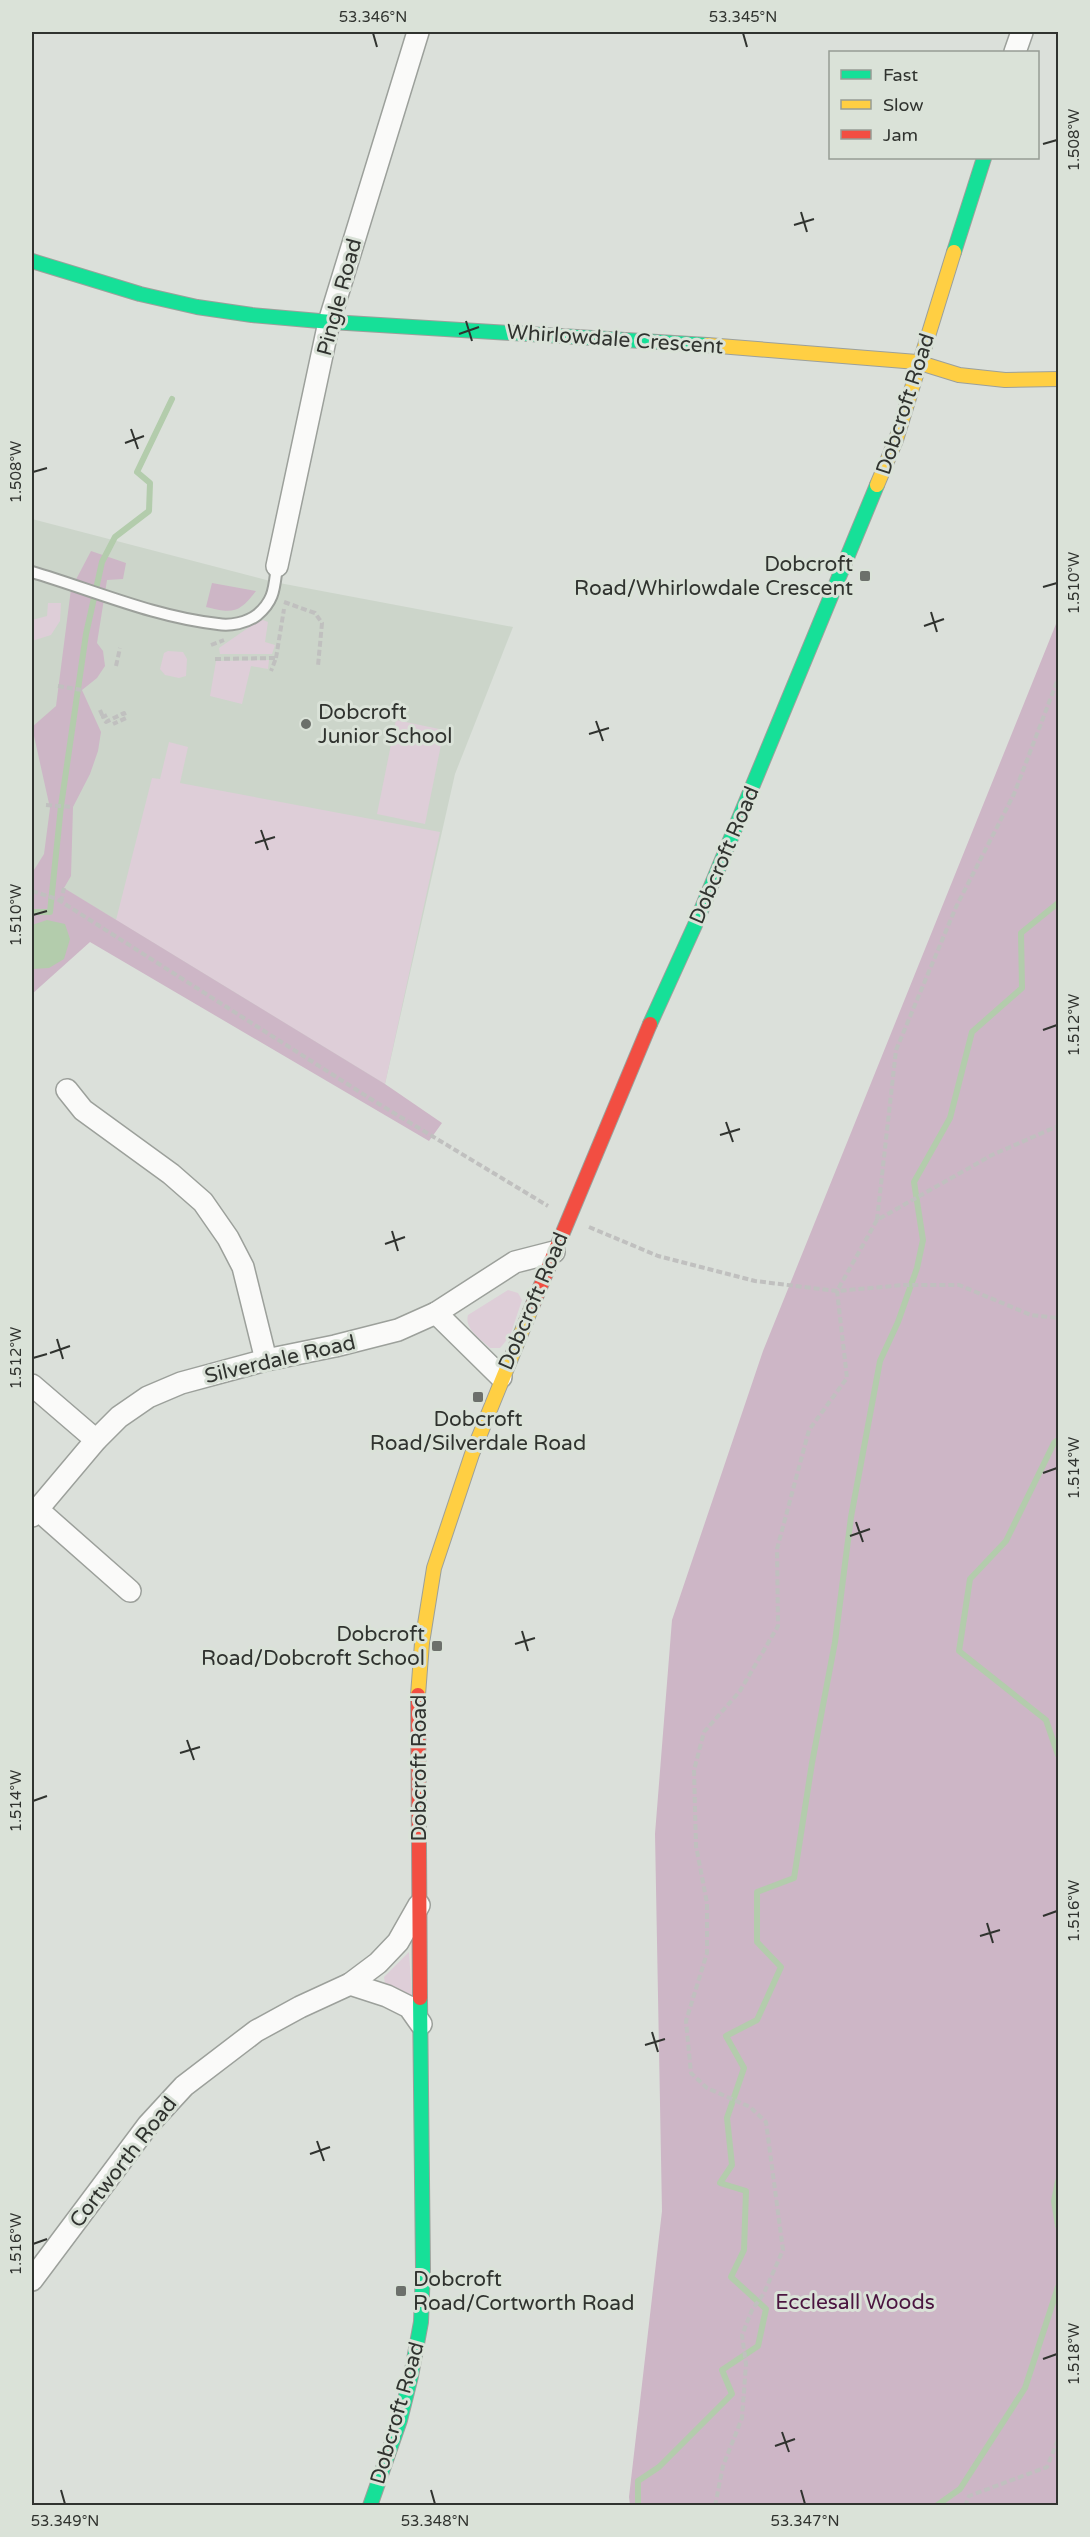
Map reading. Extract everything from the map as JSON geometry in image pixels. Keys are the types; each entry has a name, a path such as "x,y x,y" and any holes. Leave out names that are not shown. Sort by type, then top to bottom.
{"street":[{"name":"Pingle Road","path":"277,566 329,322 418,32"},
{"path":"1015,51 1022,32"},
{"name":"Dobcroft Road","path":"370,2505 405,2398 420,2331 423,2248 417,1715 422,1643 434,1568 453,1504 501,1377 627,1072 695,925 888,459 917,362 956,254 984,159"},
{"name":"Whirlowdale Crescent","path":"32,261 107,285 250,315 329,322 570,335 917,362 971,376 1005,380 1059,378"},
{"path":"67,1090 83,1110 171,1174 203,1202 228,1238 243,1268 266,1360"},
{"name":"Silverdale Road","path":"130,1591 34,1513 96,1440 119,1418 148,1397 181,1383 266,1360 398,1330 436,1313 515,1262 554,1252"},
{"path":"436,1313 501,1377"},
{"path":"32,1385 96,1440"},
{"name":"Cortworth Road","path":"32,2280 148,2125 184,2086 256,2031 350,1984 378,1963 398,1942 419,1904"},
{"path":"350,1984 387,1996 409,2007 421,2024"}],"lane":[{"path":"32,572 160,612 219,624 239,623 256,616 273,598 277,566"}],"path":[{"path":"273,598 315,613 322,623 318,666"},
{"path":"271,672 276,658 285,603"},
{"path":"116,666 120,648"},
{"path":"215,659 276,658"},
{"path":"715,2505 723,2466 742,2418 746,2364 742,2335 752,2310 764,2292 783,2250 766,2122 750,2107 707,2088 691,2073 686,2021 707,1953 707,1903 696,1846 694,1770 704,1732 740,1691 778,1626 777,1550 809,1430 847,1378 837,1291 877,1220 896,1050 956,907 1014,794 1059,679"},
{"path":"58,686 82,690"},
{"path":"100,710 106,722 124,713 126,718 114,724"},
{"path":"46,805 73,807"},
{"path":"59,900 64,888"},
{"path":"32,891 59,900 374,1101 568,1218 658,1256 755,1281 837,1291 904,1285 959,1286 1031,1315 1059,1317"},
{"path":"877,1220 992,1155 1059,1126"},
{"path":"964,2505 969,2496 1047,2467 1059,2440"}],"shaded area":[{"path":"32,519 274,582 513,627 455,774 385,1084 32,869"},
{"path":"48,603 61,603 60,621 51,635 32,641 32,620 47,616"},
{"path":"263,620 268,622 265,642 275,645 272,654 220,654 219,648"},
{"path":"183,652 187,659 186,676 179,678 165,675 160,669 164,653"},
{"path":"269,660 268,669 251,666 242,704 210,696 216,661"},
{"path":"396,720 444,730 425,824 377,814"},
{"path":"169,742 188,747 180,783 440,832 385,1084 116,920 152,778 160,779"},
{"path":"47,920 65,924 70,939 64,959 49,968 32,969 32,925"},
{"path":"508,1290 518,1293 522,1300 510,1336 500,1348 490,1348 468,1325 468,1315"},
{"path":"409,1952 412,1996 385,1984 384,1977"}],"green space":[{"path":"91,551 126,563 123,579 107,580 97,643 103,651 105,666 97,678 82,690 101,732 98,751 90,774 73,807 71,876 64,888 385,1084 442,1123 429,1141 90,942 32,994 32,869 34,870 44,854 50,808 32,727 56,706 71,589"},
{"path":"212,583 256,591 240,608 223,611 206,607"},
{"name":"Ecclesall Woods","path":"1058,619 1058,2505 630,2505 629,2497 662,2211 655,1834 672,1620 763,1351"}],"waterway":[{"path":"32,912 50,912 61,806 86,634 102,562 115,537 149,511 150,483 137,472 172,399"},
{"path":"638,2506 638,2481 659,2467 732,2394 722,2370 758,2346 766,2309 731,2277 744,2250 746,2191 720,2183 732,2165 727,2118 744,2068 726,2036 757,2020 781,1967 757,1942 757,1892 794,1878 812,1763 835,1642 851,1517 880,1361 898,1322 917,1268 923,1240 914,1182 950,1118 972,1032 1022,988 1021,933 1058,903"},
{"path":"1058,1440 1054,1443 1006,1541 970,1579 959,1651 1046,1720 1058,1755"},
{"path":"1058,2181 1054,2201 1058,2226"},
{"path":"936,2506 960,2489 1025,2388 1058,2287"}],"traffic: fast":[{"path":"954,252 984,159"},
{"path":"32,261 140,294 197,307 252,315 707,345"},
{"path":"650,1024 695,925 877,485"},
{"path":"370,2506 400,2420 421,2322 423,2269 420,1998"}],"traffic: slow":[{"path":"877,485 896,440 954,252"},
{"path":"707,345 917,362 959,375 1005,380 1058,379"},
{"path":"418,1695 422,1643 434,1568 472,1454 531,1309"}],"traffic: jam":[{"path":"531,1309 650,1024"},
{"path":"418,1695 420,1998"}],"place":[{"name":"Dobcroft Road/Whirlowdale Crescent","path":"865,576"},
{"name":"Dobcroft Junior School","path":"306,724"},
{"name":"Dobcroft Road/Silverdale Road","path":"478,1397"},
{"name":"Dobcroft Road/Dobcroft School","path":"437,1646"},
{"name":"Dobcroft Road/Cortworth Road","path":"401,2291"}]}
